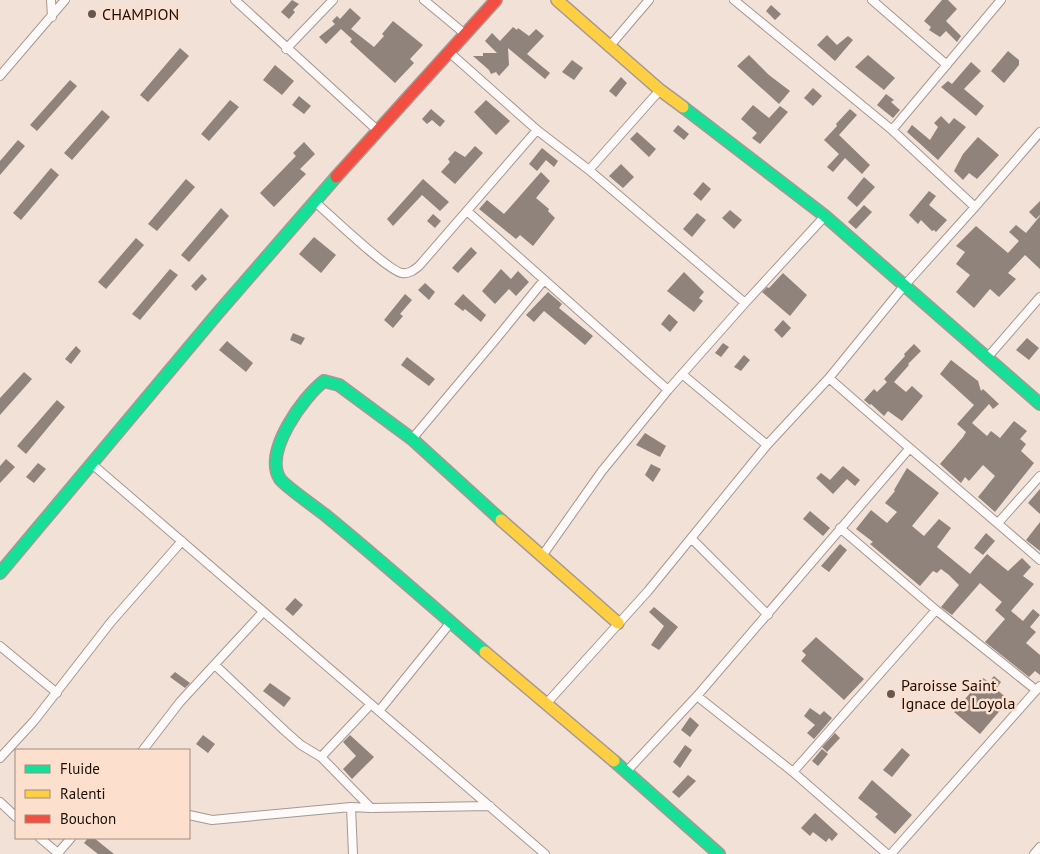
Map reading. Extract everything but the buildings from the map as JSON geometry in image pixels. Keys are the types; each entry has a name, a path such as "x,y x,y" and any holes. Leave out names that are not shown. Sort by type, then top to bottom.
{"street":[{"path":"51,0 52,17"},
{"path":"0,76 65,0"},
{"path":"235,0 286,49 377,130"},
{"path":"286,49 333,0"},
{"path":"424,0 465,34"},
{"path":"0,573 217,314 377,130 496,0"},
{"path":"556,0 660,90 824,216 1040,404"},
{"path":"609,47 650,0"},
{"path":"734,0 892,130 975,207"},
{"path":"872,0 947,65"},
{"path":"892,130 1001,0"},
{"path":"449,52 537,130 589,170 745,302"},
{"path":"589,170 660,90"},
{"path":"314,202 397,272 413,271 420,266 537,130"},
{"path":"546,704 648,591 767,445 829,378 904,286 1040,132"},
{"path":"467,211 668,390"},
{"path":"542,556 602,471 668,390 824,216"},
{"path":"412,439 544,280"},
{"path":"987,358 1040,298"},
{"path":"682,374 767,445"},
{"path":"829,378 909,449 1040,560"},
{"path":"618,623 470,493 412,439 338,385 324,381 317,385 288,423 277,453 277,473 288,486 324,514 626,771 719,854"},
{"path":"626,771 697,696 909,449"},
{"path":"92,464 545,854"},
{"path":"998,523 1040,476"},
{"path":"840,528 936,610 1038,688 891,854"},
{"path":"691,538 768,615"},
{"path":"0,758 57,693 111,622 182,542"},
{"path":"793,772 936,610"},
{"path":"144,749 180,702 216,665 262,612"},
{"path":"379,711 451,622"},
{"path":"0,646 57,693"},
{"path":"216,665 285,731 301,745 321,757 372,808"},
{"path":"697,696 793,772 887,854"},
{"path":"321,757 370,704"},
{"path":"0,802 15,816"},
{"path":"190,815 212,820 350,807 490,806"},
{"path":"350,807 353,854"},
{"path":"41,839 59,854 70,839"},
{"path":"1034,854 1040,847"}],"traffic: fast":[{"path":"683,107 825,216 1040,404"},
{"path":"0,573 217,314 336,177"},
{"path":"485,652 365,548 280,479 276,468 281,440 296,412 315,389 324,381 339,385 412,439 501,520"},
{"path":"614,761 719,854"}],"traffic: slow":[{"path":"557,0 660,90 683,107"},
{"path":"501,520 618,623"},
{"path":"485,652 614,761"}],"traffic: jam":[{"path":"336,177 496,0"}],"place":[{"name":"CHAMPION","path":"92,14"},
{"name":"Paroisse Saint Ignace de Loyola","path":"891,694"}]}
